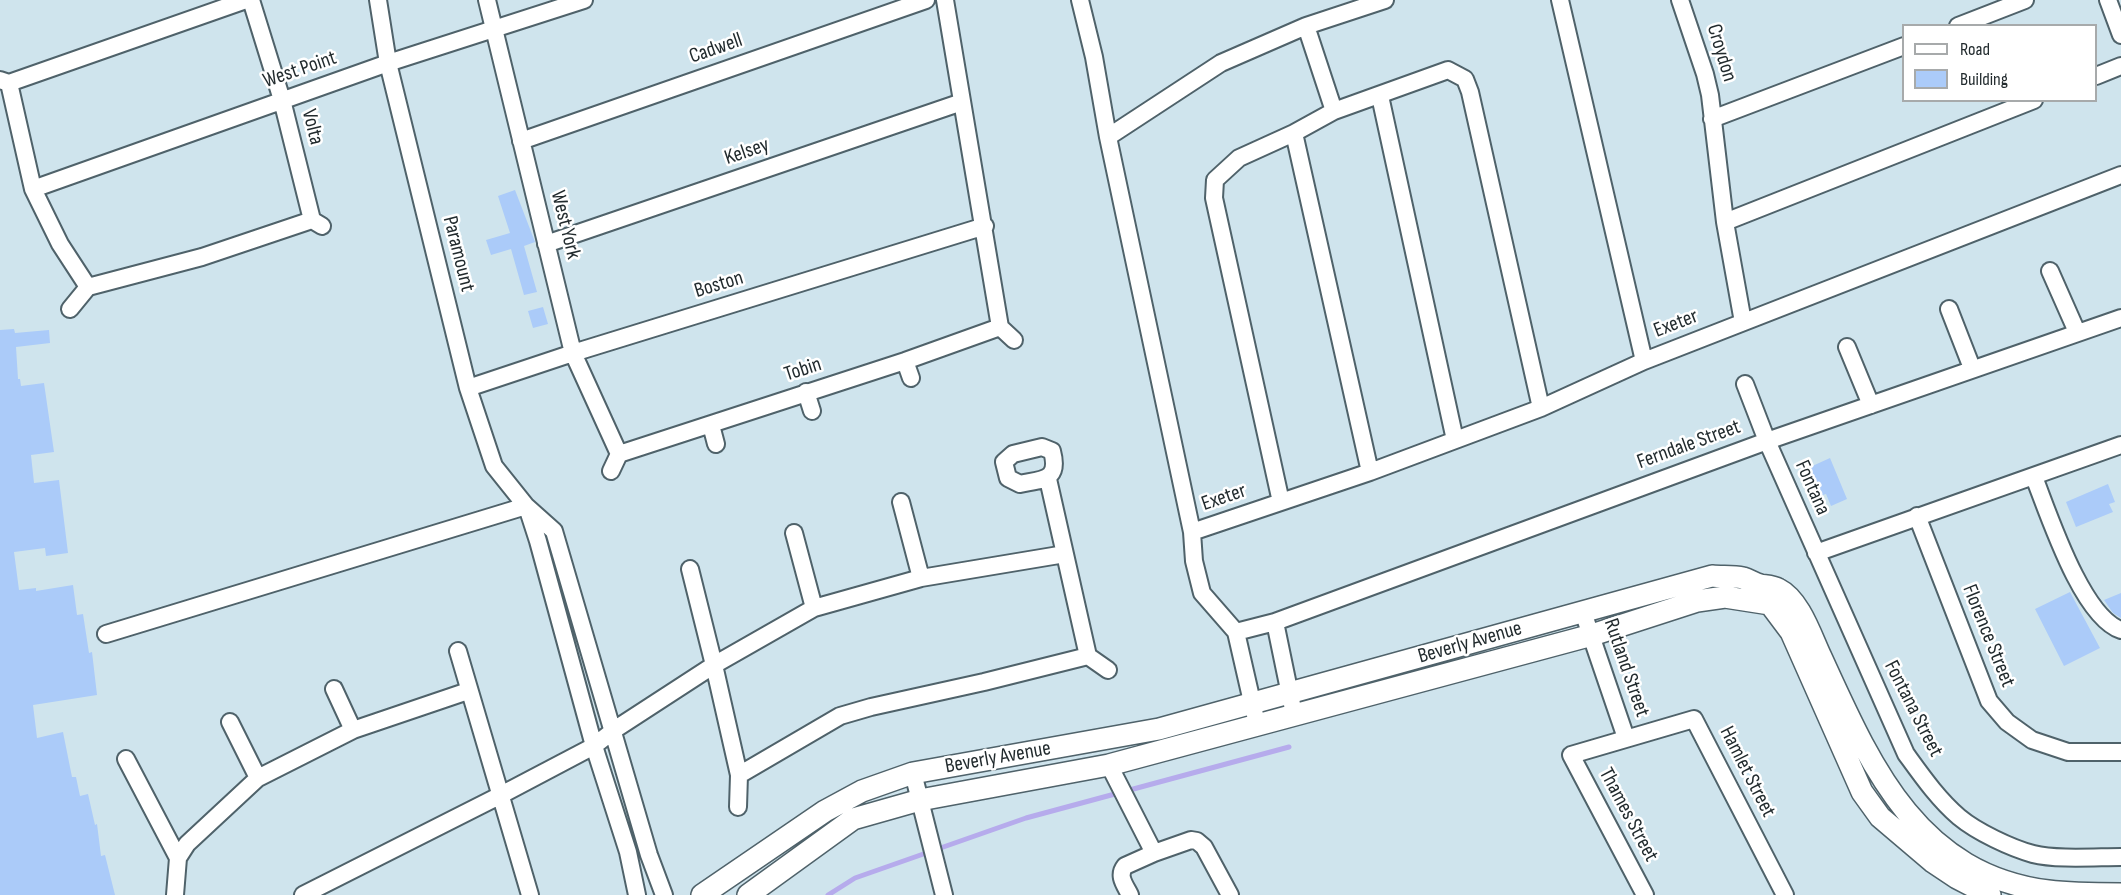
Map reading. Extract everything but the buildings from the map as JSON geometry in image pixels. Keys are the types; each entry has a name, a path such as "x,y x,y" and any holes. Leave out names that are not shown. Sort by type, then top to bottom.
{"street":[{"path":"70,309 88,287 60,244 33,189 4,82 246,0"},
{"name":"Volta","path":"88,287 317,223 251,0"},
{"name":"Paramount","path":"378,0 388,63 468,388 494,465 526,506"},
{"name":"West York","path":"487,0 573,353 619,454"},
{"name":"West Point","path":"33,189 282,99 584,0"},
{"name":"Cadwell","path":"521,141 926,0"},
{"path":"945,0 985,226 1000,327 1014,340"},
{"name":"Exeter","path":"1080,0 1094,57 1108,137 1192,532 1370,472 1541,408 1644,361 2121,176"},
{"path":"1108,137 1221,63 1306,26 1385,0"},
{"path":"1560,0 1644,361"},
{"name":"Croydon","path":"1680,0 1706,74 1725,222 1743,322"},
{"path":"1963,24 2025,0"},
{"path":"2108,0 2121,35"},
{"path":"1306,26 1334,111"},
{"path":"1712,119 1902,47"},
{"path":"2097,76 2121,66"},
{"path":"1281,502 1214,198 1215,180 1239,158 1294,133 1334,111 1448,70 1465,79 1473,104 1541,408"},
{"path":"1380,96 1455,440"},
{"name":"Kelsey","path":"546,244 962,102"},
{"path":"1725,222 2029,102"},
{"path":"1294,133 1370,472"},
{"name":"Boston","path":"468,388 573,353 985,226"},
{"path":"2050,270 2077,332"},
{"path":"1949,309 1972,368"},
{"name":"Ferndale Street","path":"1236,632 1275,622 1767,441 2121,318"},
{"name":"Tobin","path":"619,454 905,361 1000,327"},
{"path":"1847,347 1871,405"},
{"path":"905,361 911,378"},
{"name":"Fontana","path":"1745,384 1816,553"},
{"path":"806,392 812,411"},
{"path":"711,424 716,444"},
{"path":"1816,553 2121,445"},
{"path":"611,471 619,454"},
{"path":"2034,477 2065,554 2088,602 2112,627 2121,630"},
{"path":"1048,478 1088,656 1108,670"},
{"path":"902,502 921,578"},
{"path":"106,634 526,506"},
{"path":"526,506 554,531 649,855 664,895"},
{"path":"526,506 538,541 594,746 628,852 638,895"},
{"name":"Florence Street","path":"1917,516 1989,701 2007,722 2032,740 2068,752 2121,752"},
{"path":"1192,532 1194,561 1202,593 1236,632 1257,724"},
{"path":"794,533 814,608"},
{"name":"Fontana Street","path":"1816,553 1906,754 1929,786 1960,818 1995,839 2034,854 2121,857"},
{"path":"303,895 594,746 614,730 714,665 814,608 921,578 1065,554"},
{"path":"690,569 739,775 738,807"},
{"name":"Beverly Avenue","path":"748,895 853,819 920,800 1113,773 1257,724 1291,704 1583,612 1712,576 1742,578 1778,589 1791,601 1805,619 1861,744 1890,792 1941,848 1979,872 2016,884 2048,891 2121,894"},
{"name":"Beverly Avenue","path":"702,895 825,811 862,791 913,773 1159,729 1252,703 1291,704 1592,635 1697,601 1725,597 1770,604 1791,632 1862,792 1880,817 1933,862 1957,878 1990,895"},
{"name":"Rutland Street","path":"1583,612 1626,738"},
{"path":"1275,622 1291,704"},
{"path":"458,651 530,895"},
{"path":"739,775 840,716 872,706 984,682 1088,656"},
{"path":"334,689 353,730"},
{"path":"175,895 178,858 187,844 258,778 353,730 468,691"},
{"name":"Hamlet Street","path":"1571,755 1694,719 1785,895"},
{"path":"230,723 258,778"},
{"name":"Thames Street","path":"1571,755 1645,895"},
{"path":"126,759 178,858"},
{"path":"913,773 944,895"},
{"path":"1113,773 1154,853"},
{"path":"1130,895 1121,879 1122,870 1130,862 1185,841 1197,841 1204,847 1230,895"}],"waterway":[{"path":"828,895 855,878 1026,818 1289,747"}]}
